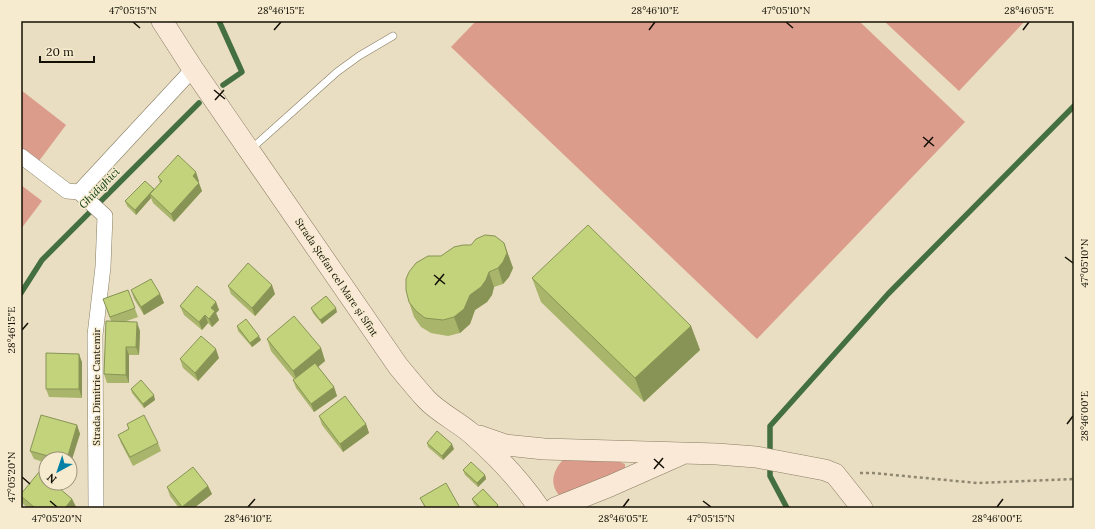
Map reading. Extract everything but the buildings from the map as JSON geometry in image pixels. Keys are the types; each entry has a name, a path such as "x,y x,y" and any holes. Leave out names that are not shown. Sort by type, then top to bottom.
{"street":[{"name":"Strada Ștefan cel Mare și Sfînt","path":"162,21 193,69 398,366 426,399 445,416 470,433 524,486 539,508"},
{"path":"21,156 67,191 82,196 193,69"},
{"name":"Strada Dimitrie Cantemir","path":"82,196 105,216 103,267 95,335 96,508"},
{"path":"470,433 505,445 529,448 717,454 762,458 825,470 835,474 862,508"},
{"path":"555,508 610,486 684,453"}],"lane":[{"path":"250,150 337,72 393,36"}],"path":[{"path":"835,474 874,473 977,483 1074,479"}],"shaded area":[{"path":"476,21 859,21 965,122 757,339 451,47"},
{"path":"884,21 1025,21 959,91"},
{"path":"21,90 66,125 36,165 21,154"},
{"path":"21,185 42,201 21,229"},
{"path":"563,460 620,462 625,464 625,468 561,497 557,493 553,483 553,478 556,469"}],"waterway":[{"name":"Ghidighici","path":"219,21 242,72 223,85"},
{"name":"Ghidighici","path":"21,293 42,260 199,103"},
{"path":"770,456 770,426 888,294 1074,106"},
{"path":"770,464 770,476 787,508"}]}
